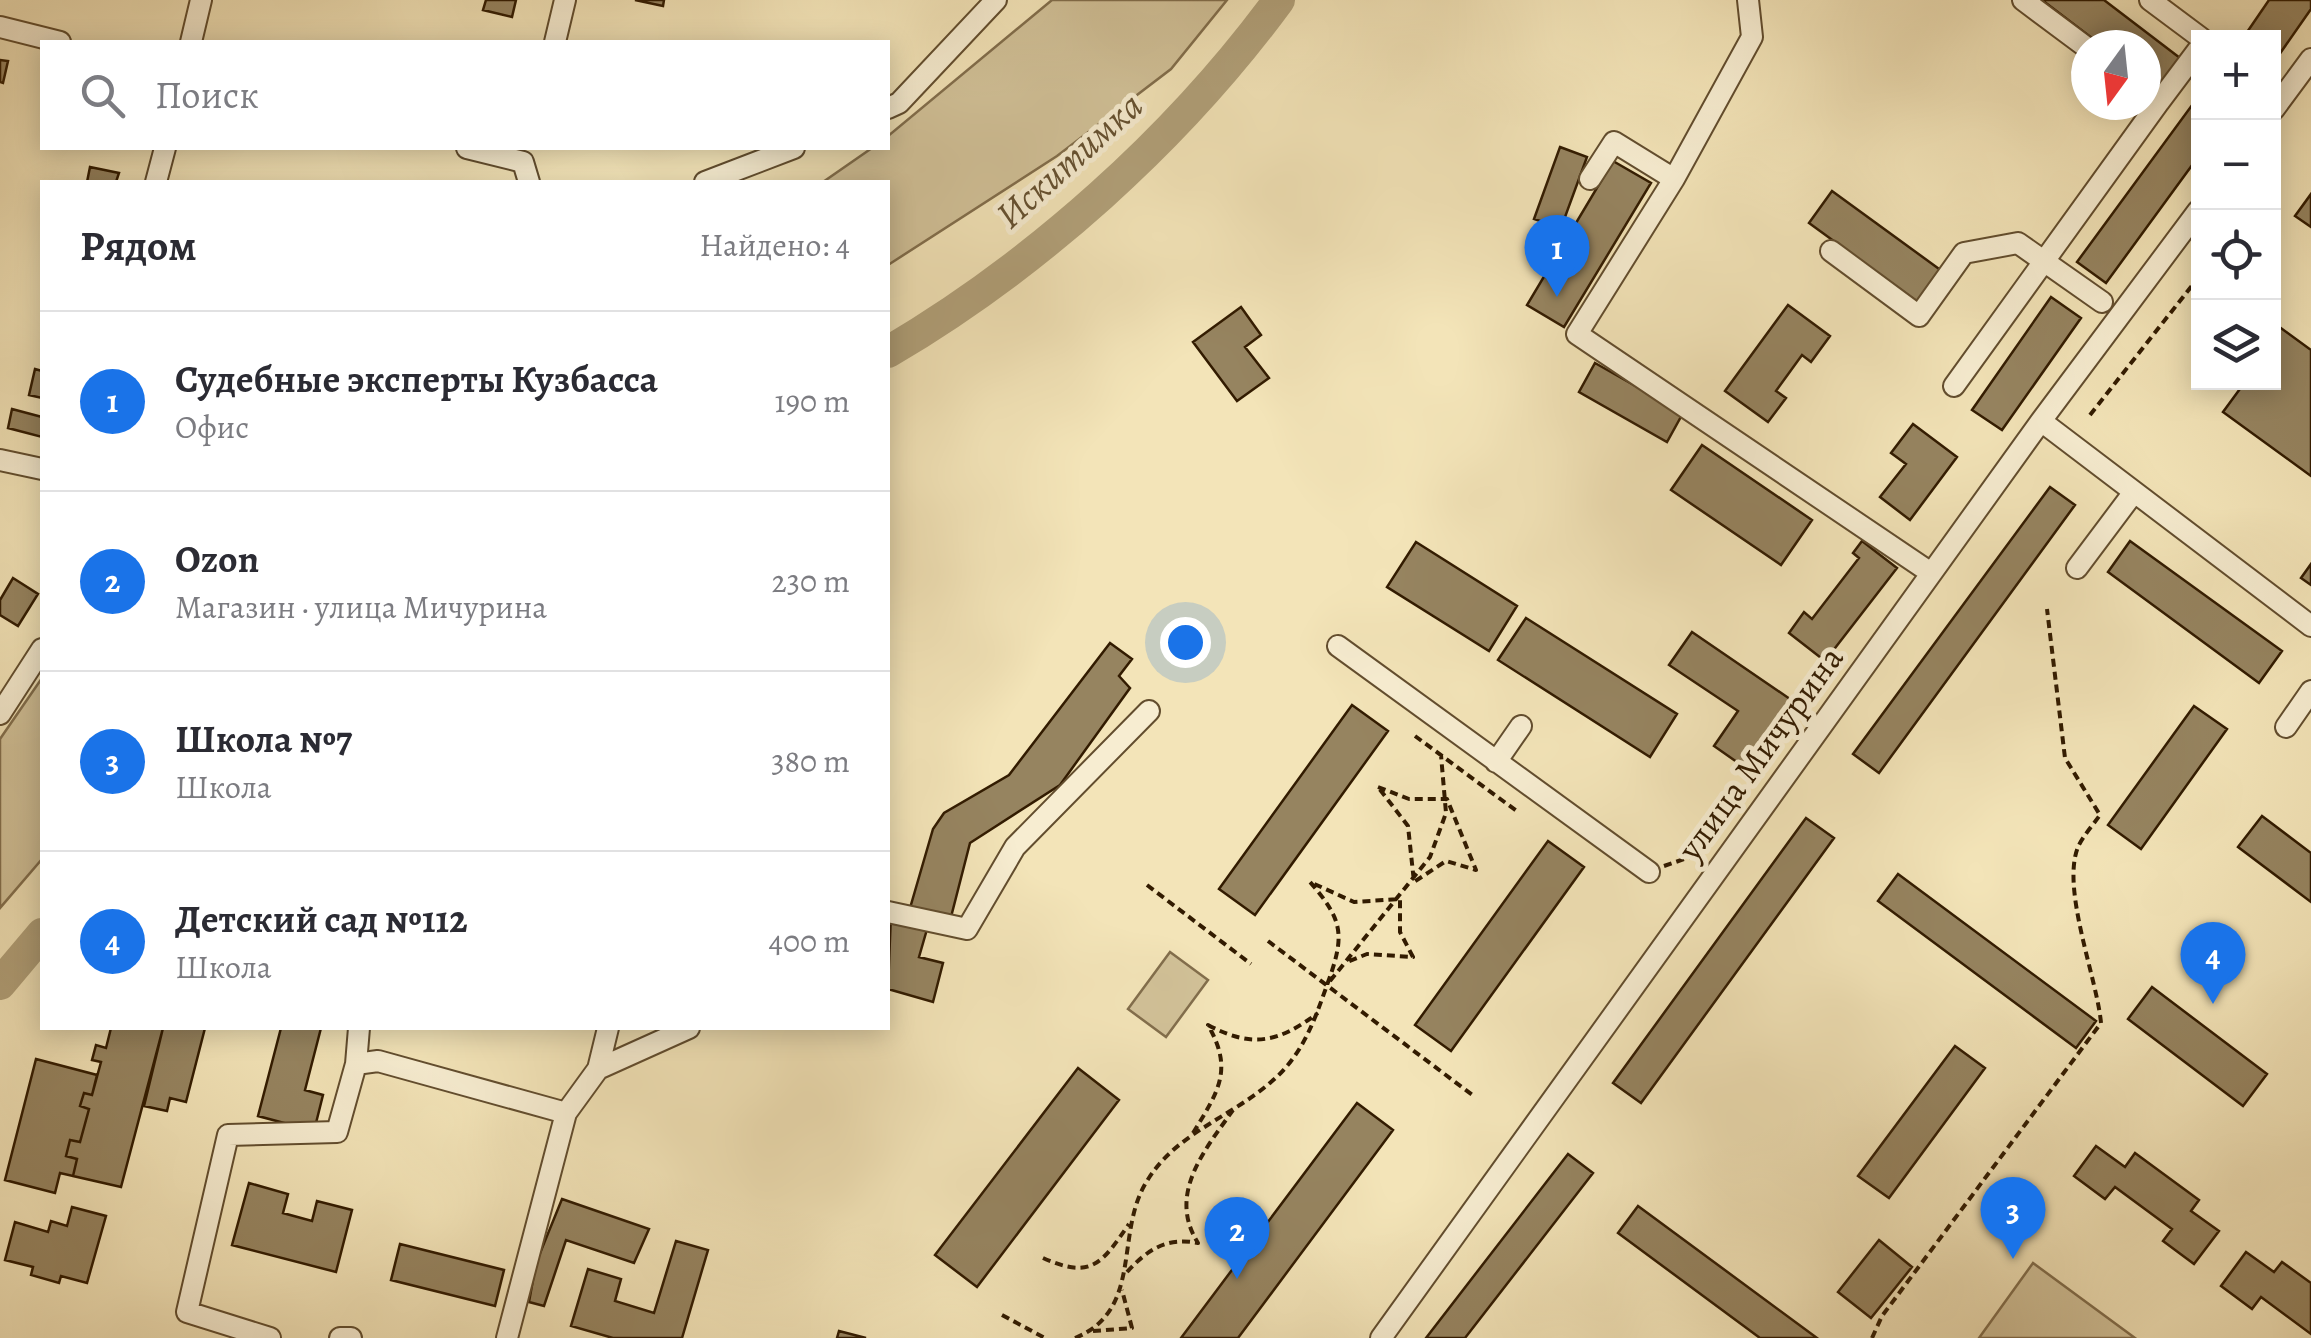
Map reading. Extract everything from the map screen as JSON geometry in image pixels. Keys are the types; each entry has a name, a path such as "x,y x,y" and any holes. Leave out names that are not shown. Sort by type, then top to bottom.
{"street":[{"path":"192,40 201,0"},
{"path":"555,40 565,0"},
{"path":"890,107 899,103 996,0"},
{"path":"1748,0 1752,37 1674,179 1577,334 1931,573"},
{"path":"2023,0 2071,36"},
{"path":"2150,0 2191,31"},
{"path":"0,27 52,40"},
{"path":"2161,88 2191,57"},
{"path":"2281,93 2311,59"},
{"path":"1954,386 2136,120"},
{"path":"1590,179 1614,142 1674,179"},
{"path":"157,180 164,150"},
{"path":"472,150 526,172"},
{"path":"710,180 789,150"},
{"name":"улица Мичурина","path":"1381,1338 2041,421 2191,220"},
{"path":"1831,252 1919,316 1964,253 2018,243 2102,302"},
{"path":"2041,421 2311,626"},
{"path":"0,460 40,469"},
{"path":"2077,568 2134,492"},
{"path":"1338,646 1649,872"},
{"path":"0,714 40,652"},
{"path":"2286,728 2311,691"},
{"path":"890,912 967,928 1015,847 1149,711"},
{"path":"1496,762 1521,726"},
{"path":"270,1338 186,1312 228,1135 338,1132 356,1064 359,1030"},
{"path":"507,1338 566,1114 598,1069 608,1030"},
{"path":"598,1069 685,1030"},
{"path":"356,1064 378,1061 566,1114"}],"path":[{"path":"2090,415 2191,287"},
{"path":"1872,1338 1882,1316 2101,1023 2085,958 2075,865 2078,847 2100,815 2065,758 2046,610"},
{"path":"1415,736 1518,812"},
{"path":"1327,985 1414,882 1442,827 1446,798 1441,755"},
{"path":"1414,882 1408,826 1378,787 1409,799 1446,798"},
{"path":"1414,882 1446,861 1476,870 1446,798"},
{"path":"1649,872 1692,856"},
{"path":"1093,1330 1122,1290 1135,1201 1149,1176 1170,1150 1286,1068 1311,1032 1337,960 1338,922 1310,882 1354,902 1400,899"},
{"path":"1147,885 1251,964"},
{"path":"1347,962 1367,954 1413,956 1400,932 1400,899"},
{"path":"1268,941 1474,1098"},
{"path":"1192,1134 1219,1086 1223,1066 1221,1048 1208,1025 1229,1036 1264,1040 1288,1035 1318,1013"},
{"path":"1125,1275 1141,1257 1165,1242 1198,1243 1187,1226 1187,1190 1202,1155 1236,1106"},
{"path":"1043,1258 1064,1268 1094,1265 1104,1260 1132,1220"},
{"path":"1075,1338 1093,1330 1132,1328 1122,1290"},
{"path":"1002,1315 1037,1338"},
{"path":"1030,1333 1045,1338"}],"shaded area":[{"path":"1052,0 1227,0 1171,69 1057,156 890,264 890,180 826,180 869,150 890,150 890,134"},
{"path":"40,681 40,861 0,908 0,739"},
{"path":"1170,952 1208,980 1166,1037 1128,1009"},
{"path":"2033,1263 2135,1338 1979,1338"}],"building":[{"path":"486,0 516,0 512,17 483,10"},
{"path":"635,0 664,0 663,6"},
{"path":"2042,0 2104,0 2143,30 2081,30"},
{"path":"2269,0 2311,0 2311,9 2281,52 2281,30 2248,30"},
{"path":"2161,44 2180,58 2161,83"},
{"path":"0,60 8,61 3,83 0,82"},
{"path":"2191,107 2191,167 2106,283 2077,262"},
{"path":"1560,147 1587,157 1561,228 1534,219"},
{"path":"1613,161 1651,183 1564,327 1527,305"},
{"path":"90,167 119,173 117,180 87,180"},
{"path":"1832,191 1946,274 1923,306 1809,223"},
{"path":"2311,194 2311,227 2295,216"},
{"path":"2051,297 2081,318 2002,430 1972,410"},
{"path":"1788,305 1830,336 1811,362 1802,355 1776,391 1786,398 1768,422 1725,391"},
{"path":"1241,307 1261,335 1245,347 1269,378 1237,401 1193,342"},
{"path":"2281,328 2311,350 2311,476 2223,412 2239,390 2281,390"},
{"path":"1595,363 1683,413 1667,442 1579,392"},
{"path":"35,369 40,370 40,398 29,395"},
{"path":"12,409 40,416 40,436 8,428"},
{"path":"1913,424 1957,457 1910,520 1880,497 1906,464 1891,453"},
{"path":"1702,445 1812,520 1781,565 1671,490"},
{"path":"2050,487 2075,505 1879,773 1853,754"},
{"path":"1862,541 1897,568 1825,661 1789,633 1804,612 1812,619 1859,558 1853,553"},
{"path":"2130,541 2282,651 2259,683 2108,572"},
{"path":"1416,542 1517,606 1489,651 1387,587"},
{"path":"2311,564 2311,585 2301,578"},
{"path":"13,578 38,594 18,626 0,615 0,600"},
{"path":"1526,618 1677,714 1650,757 1498,660"},
{"path":"1692,632 1790,699 1744,767 1714,746 1738,711 1669,665"},
{"path":"1110,643 1132,659 1119,676 1130,688 1060,785 970,843 951,917 932,912 919,957 943,963 933,1002 890,990 891,913 908,915 933,829 944,813 1009,775"},
{"path":"1352,705 1388,731 1255,915 1219,889"},
{"path":"2194,706 2227,729 2141,849 2108,825"},
{"path":"2262,816 2311,853 2311,902 2238,847"},
{"path":"1806,818 1834,838 1641,1103 1613,1083"},
{"path":"1548,841 1584,867 1451,1051 1415,1025"},
{"path":"1898,874 2096,1021 2076,1048 1878,901"},
{"path":"2152,987 2267,1074 2243,1106 2128,1019"},
{"path":"110,1030 162,1030 121,1187 73,1176 77,1159 66,1156 70,1140 80,1142 89,1109 80,1106 84,1093 92,1095 101,1062 92,1060 96,1045 106,1048"},
{"path":"163,1030 204,1030 186,1102 170,1098 167,1111 144,1106"},
{"path":"280,1030 320,1030 305,1090 323,1095 314,1131 258,1116"},
{"path":"1955,1046 1985,1068 1889,1198 1858,1176"},
{"path":"36,1059 97,1075 92,1095 84,1093 80,1106 89,1109 80,1142 70,1140 66,1156 77,1159 73,1176 60,1173 55,1193 5,1180"},
{"path":"1078,1068 1119,1100 977,1287 935,1255"},
{"path":"1357,1103 1393,1130 1238,1338 1181,1338"},
{"path":"2096,1146 2125,1167 2135,1153 2199,1200 2191,1211 2219,1231 2194,1264 2163,1241 2172,1229 2115,1187 2105,1199 2074,1176"},
{"path":"1568,1154 1593,1173 1465,1338 1426,1338"},
{"path":"249,1183 288,1194 283,1213 312,1221 317,1201 352,1210 336,1272 232,1245"},
{"path":"562,1199 649,1229 634,1263 566,1240 544,1306 529,1302 536,1263"},
{"path":"1638,1206 1817,1338 1760,1338 1618,1233"},
{"path":"72,1207 106,1216 87,1283 61,1276 59,1283 31,1275 33,1267 5,1260 15,1222 48,1232 51,1221 67,1226"},
{"path":"1879,1240 1912,1267 1871,1318 1838,1292"},
{"path":"676,1241 708,1250 682,1338 613,1338 571,1326 588,1269 621,1279 615,1301 654,1313"},
{"path":"400,1244 504,1270 495,1306 391,1280"},
{"path":"2246,1252 2274,1272 2282,1262 2311,1283 2311,1334 2261,1297 2252,1309 2221,1286"},
{"path":"839,1331 866,1338 837,1338"}],"waterway":[{"name":"Искитимка","path":"890,351 997,280 1101,196 1196,101 1279,0"},
{"name":"Искитимка","path":"0,984 40,936"}],"place":[{"name":"Судебные эксперты Кузбасса","path":"1557,297"},
{"name":"Детский сад №112","path":"2213,1004"},
{"name":"Школа №7","path":"2013,1259"},
{"name":"Ozon","path":"1237,1279"}]}
